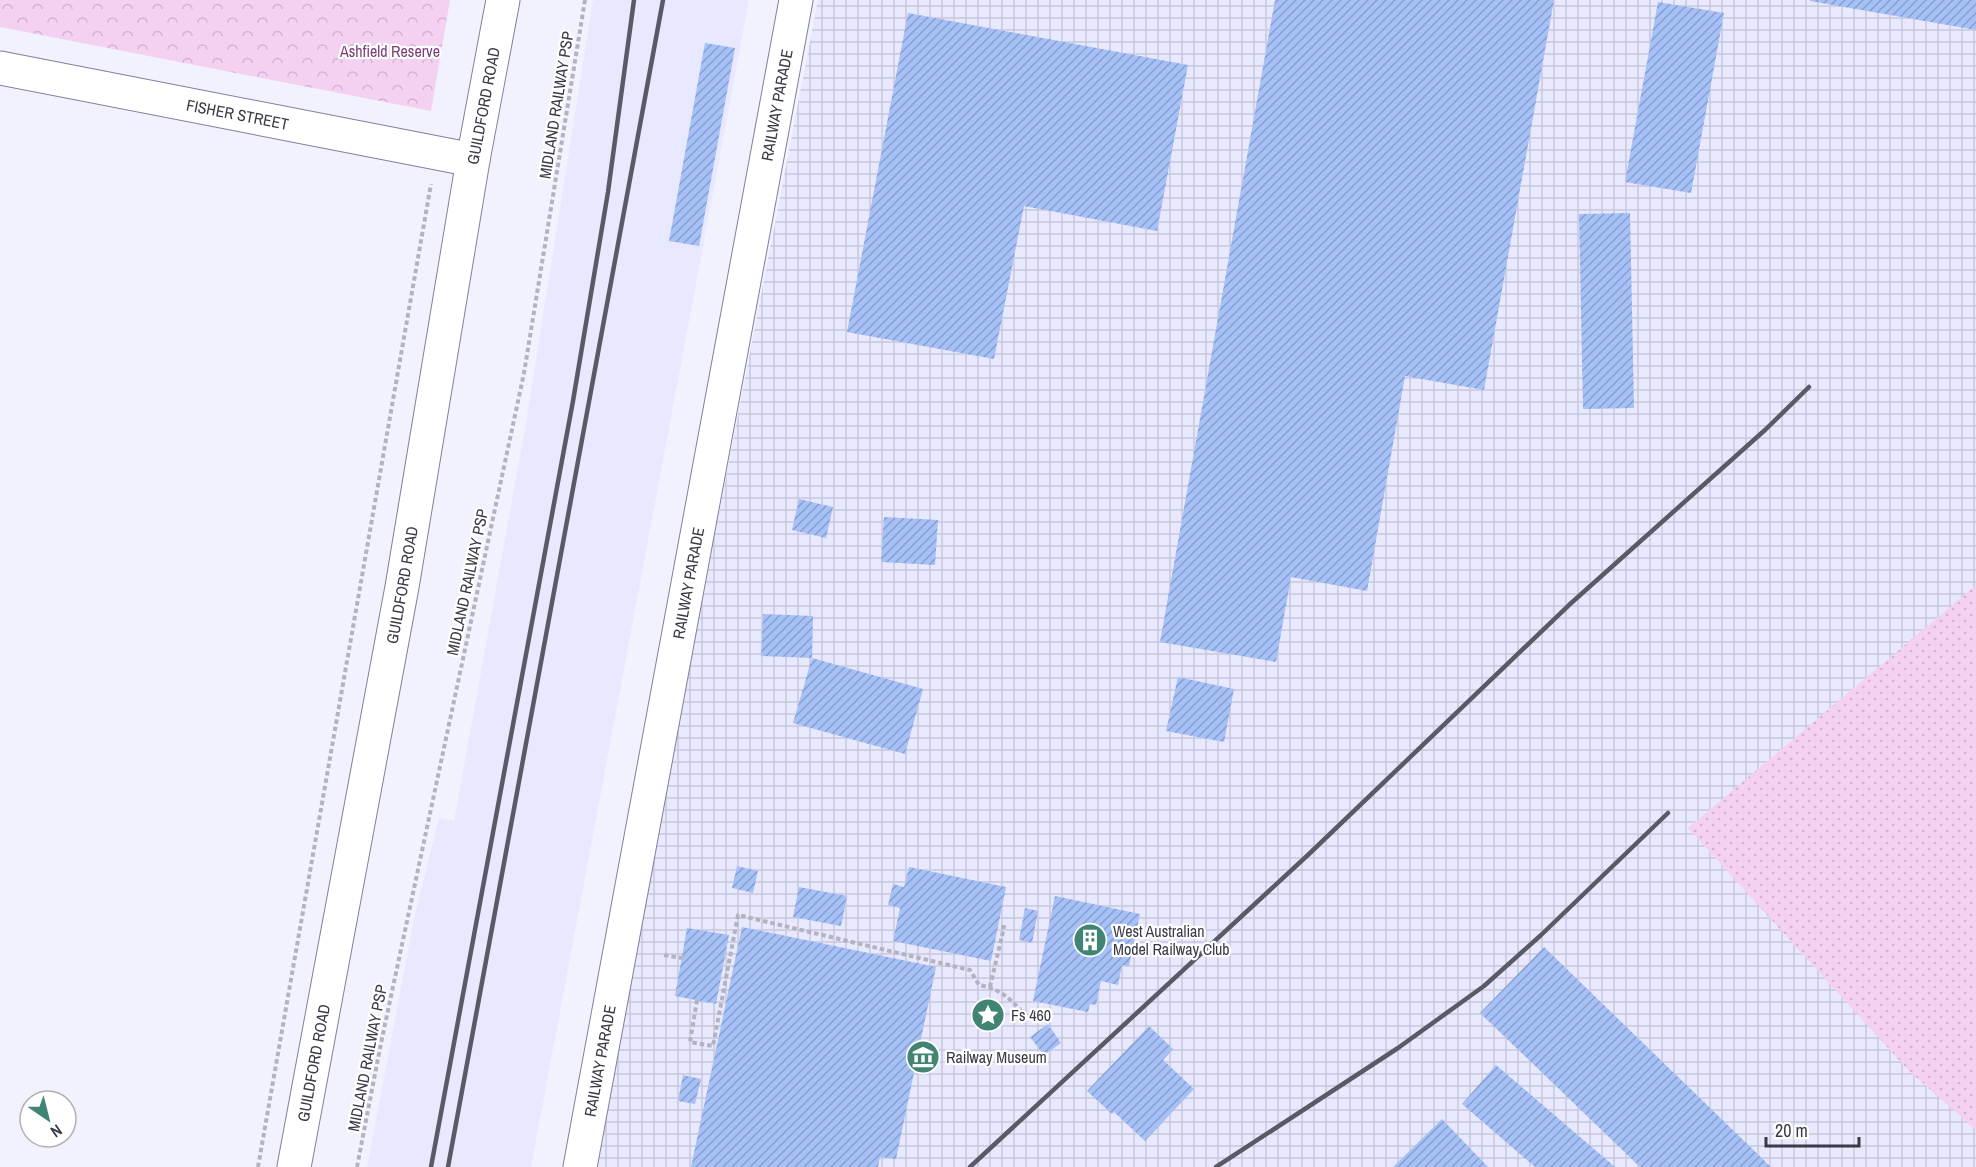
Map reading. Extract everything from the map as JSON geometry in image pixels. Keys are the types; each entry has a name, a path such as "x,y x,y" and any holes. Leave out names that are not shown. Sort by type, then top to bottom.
{"main road":[{"name":"GUILDFORD ROAD","path":"294,1167 402,587 473,160 503,0"},
{"name":"RAILWAY PARADE","path":"580,1167 796,0"},
{"name":"FISHER STREET","path":"0,68 473,160"}],"path":[{"name":"MIDLAND RAILWAY PSP","path":"357,1167 381,1043 524,374 585,0"},
{"path":"258,1167 431,182"},
{"path":"697,1000 690,1042 713,1046 738,915 970,970 979,985 990,987 1011,999 1022,1012"},
{"path":"990,987 1004,927 998,927"},
{"path":"664,955 682,958"}],"shaded area":[{"path":"593,0 749,0 531,1167 367,1167 414,919 439,818 454,821 526,423"},
{"path":"818,0 1976,0 1976,1167 593,1167"}],"green space":[{"name":"Ashfield Reserve","path":"0,0 450,0 431,111 0,27"},
{"path":"1976,585 1976,1130 1908,1070 1688,828"}],"building":[{"path":"1275,0 1554,0 1484,390 1405,376 1367,591 1291,577 1276,662 1160,642"},
{"path":"1976,0 1976,30 1810,1"},
{"path":"1658,2 1724,13 1691,193 1625,182"},
{"path":"908,13 1188,65 1157,231 1024,206 994,359 847,332"},
{"path":"705,43 735,48 699,246 669,241"},
{"path":"1630,213 1634,408 1583,409 1579,214"},
{"path":"799,499 833,507 826,538 792,530"},
{"path":"884,517 938,520 935,565 881,562"},
{"path":"763,614 813,616 812,658 761,656"},
{"path":"812,658 923,689 905,754 793,723"},
{"path":"1178,677 1234,689 1224,742 1166,731"},
{"path":"737,866 758,871 753,893 732,888"},
{"path":"909,867 1006,887 991,961 893,941 900,908 888,905 893,884 904,887"},
{"path":"799,887 847,896 841,926 793,917"},
{"name":"West Australian Model Railway Club","path":"1055,896 1140,914 1129,966 1122,965 1118,985 1101,981 1096,1005 1090,1004 1088,1012 1033,1001"},
{"path":"1025,908 1038,911 1032,943 1019,940"},
{"path":"742,927 936,967 896,1159 880,1157 878,1167 691,1167"},
{"path":"687,928 729,935 716,1004 675,996"},
{"path":"1544,947 1771,1167 1640,1167 1480,1013"},
{"path":"1048,1024 1061,1043 1044,1055 1030,1037"},
{"path":"1149,1026 1173,1049 1163,1060 1194,1089 1145,1141 1087,1091"},
{"path":"1496,1065 1615,1167 1535,1167 1462,1104"},
{"path":"683,1075 701,1079 695,1104 678,1101"},
{"path":"1442,1119 1488,1167 1393,1167"}],"railway":[{"path":"431,1167 573,401 608,192 634,0"},
{"path":"448,1167 663,0"},
{"path":"970,1167 1309,854 1569,605 1765,430 1809,387"},
{"path":"1216,1167 1398,1048 1484,986 1540,936 1668,813"}],"place":[{"name":"West Australian Model Railway Club","path":"1090,940"},
{"name":"Fs 460","path":"988,1015"},
{"name":"Railway Museum","path":"923,1057"}]}
